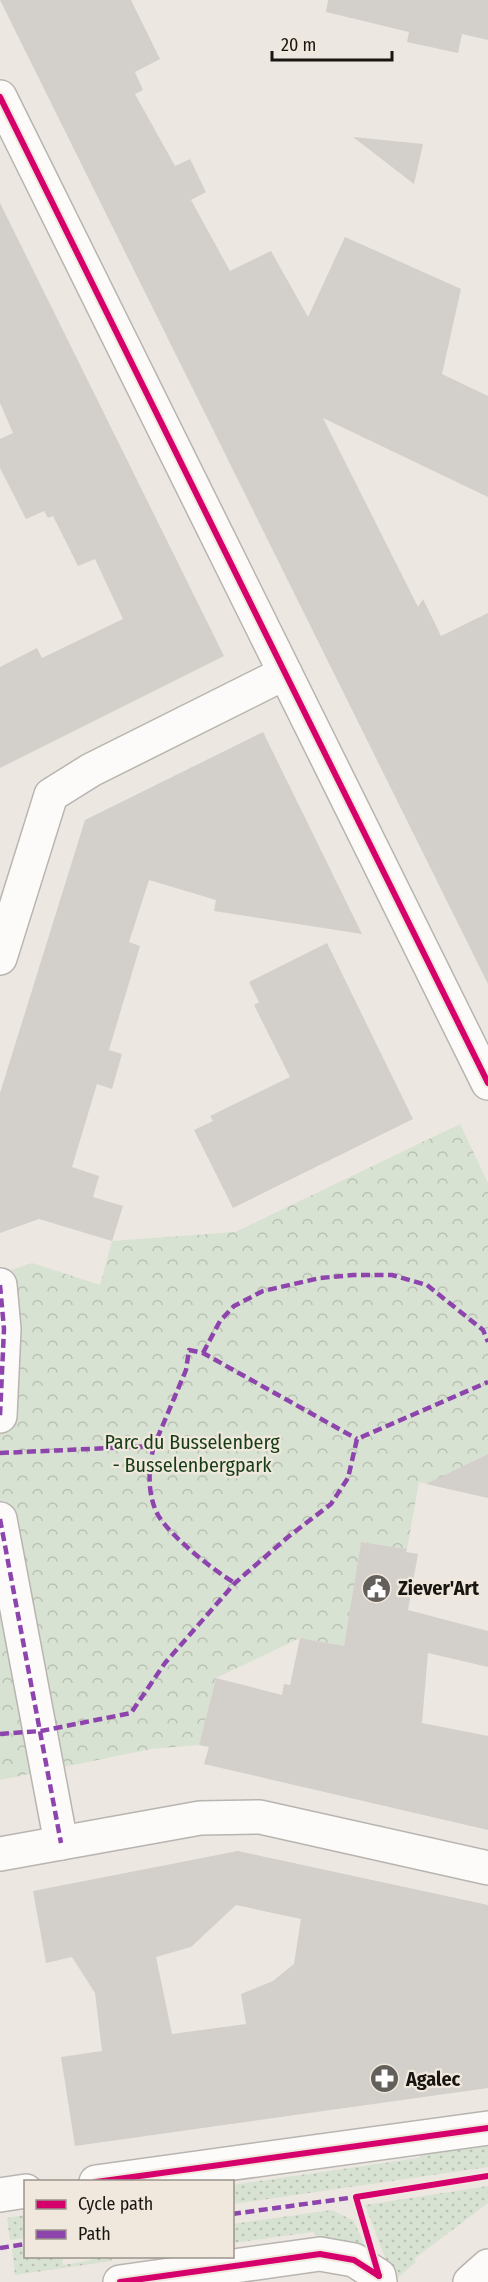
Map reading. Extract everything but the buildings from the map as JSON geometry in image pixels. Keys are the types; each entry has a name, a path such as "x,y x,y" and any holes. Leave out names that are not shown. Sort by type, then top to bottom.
{"street":[{"path":"0,97 488,1083"},
{"path":"0,958 51,795 91,770 285,673"},
{"path":"0,1285 4,1329 0,1416"},
{"path":"0,1519 61,1843"},
{"path":"0,1854 200,1818 260,1816 488,1868"},
{"path":"103,2180 488,2128"},
{"path":"0,2195 24,2192"},
{"path":"120,2282 320,2254 354,2260 379,2276 380,2282"},
{"path":"470,2282 488,2266"}],"green space":[{"name":"Parc du Busselenberg - Busselenbergpark","path":"460,1124 488,1183 488,1454 445,1475 448,1488 419,1482 407,1549 361,1542 344,1646 300,1638 216,1678 199,1745 151,1749 0,1780 0,1274 32,1263 100,1285 112,1241 235,1232"},
{"path":"488,2145 488,2167 234,2204 234,2185 419,2158 425,2147"},
{"path":"488,2186 488,2203 414,2259 416,2262 394,2281 365,2205"},
{"path":"332,2210 354,2221 367,2252 325,2243 313,2232 234,2243 234,2224"},
{"path":"24,2215 24,2238 10,2240 7,2218"},
{"path":"24,2247 24,2258 62,2258 63,2265 91,2260 91,2258 111,2258 112,2261 15,2275 12,2249"}],"marked path":[{"path":"203,1353 220,1321 234,1306 263,1291 320,1278 353,1275 392,1275 427,1285 483,1330 488,1342"},
{"path":"0,1285 4,1329 0,1416"},
{"path":"0,1453 154,1446 186,1370 189,1350 203,1353 357,1439"},
{"path":"0,1734 41,1731 131,1713 165,1663 235,1583 288,1537 331,1504 348,1478 357,1439 488,1382"},
{"path":"154,1446 150,1481 152,1499 158,1515 172,1533 193,1552 235,1583"},
{"path":"0,1519 61,1843"},
{"path":"234,2214 356,2197"},
{"path":"0,2248 24,2244"}],"cycle path":[{"path":"0,97 488,1083"},
{"path":"111,2180 488,2128"},
{"path":"379,2276 356,2197 488,2176"},
{"path":"120,2282 320,2254 354,2260 379,2276"}],"place":[{"name":"Ziever'Art","path":"377,1588"},
{"name":"Agalec","path":"385,2079"}]}
